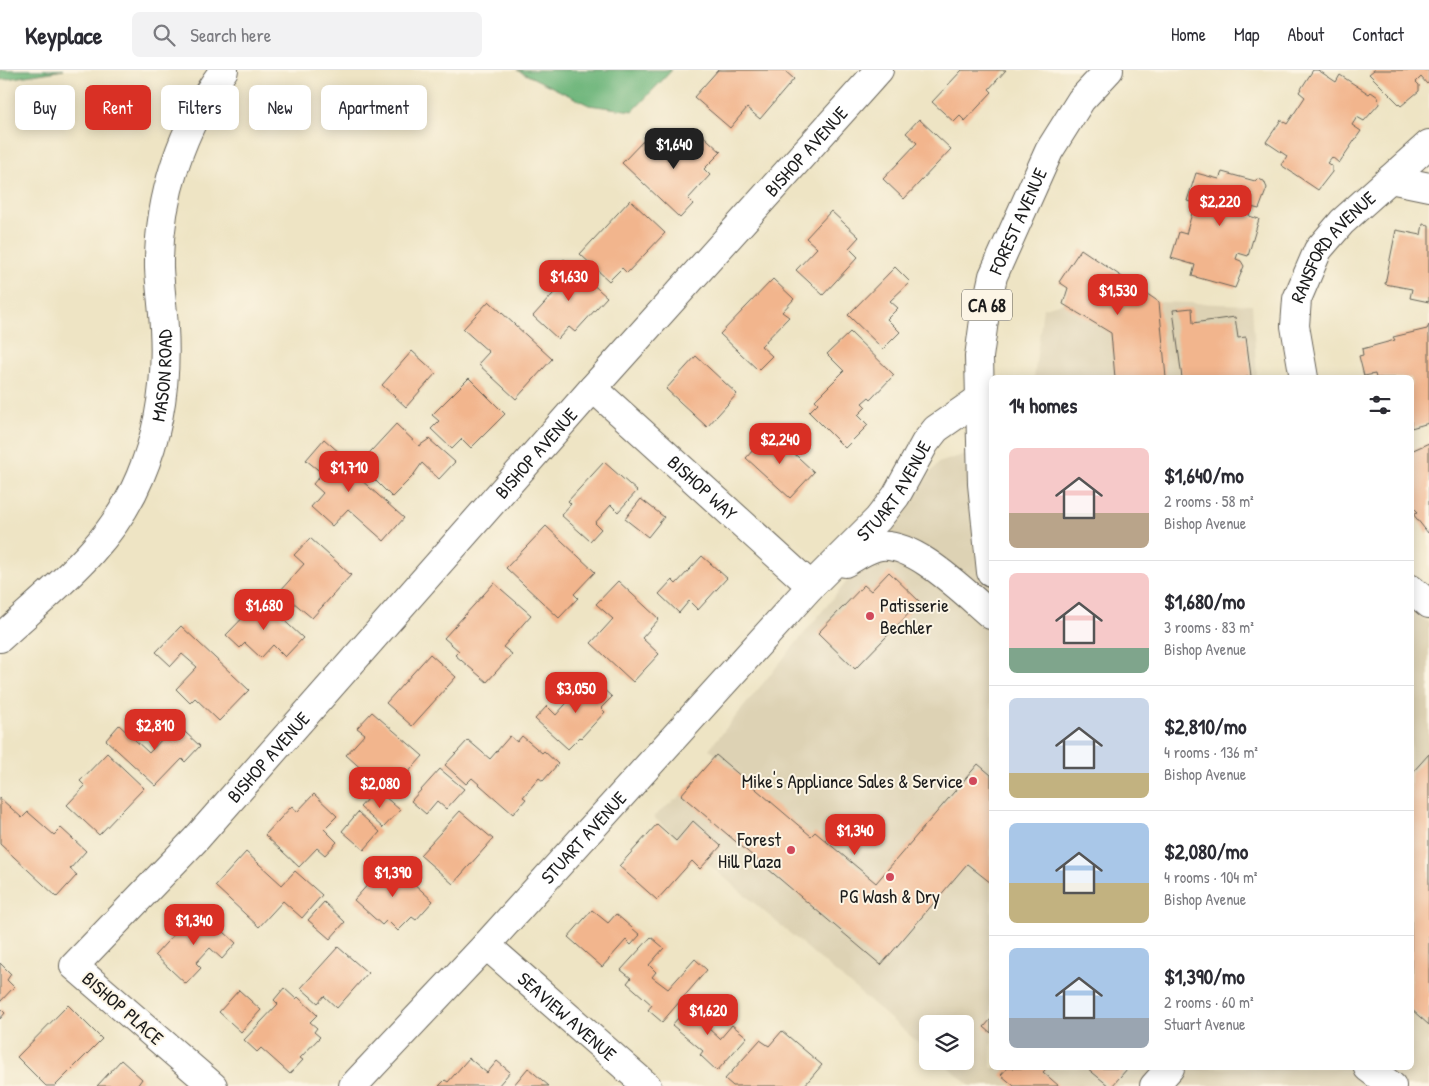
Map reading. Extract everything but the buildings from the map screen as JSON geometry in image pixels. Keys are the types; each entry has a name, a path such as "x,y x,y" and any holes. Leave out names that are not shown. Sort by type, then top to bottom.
{"street":[{"name":"MASON ROAD","path":"0,638 83,563 100,544 116,522 140,478 153,444 160,410 164,373 164,327 160,298 159,266 162,226 169,185 181,148 194,117 210,89 224,70"},
{"name":"BISHOP AVENUE","path":"196,839 593,388 879,70"},
{"name":"FOREST AVENUE","path":"989,548 982,484 979,357 985,313 993,276 1049,151 1081,100 1109,70"},
{"name":"RANSFORD AVENUE","path":"1303,375 1295,326 1297,299 1318,250 1342,222 1429,144"},
{"path":"1390,179 1429,187"},
{"name":"BISHOP WAY","path":"593,388 810,586"},
{"name":"STUART AVENUE","path":"353,1086 486,945 810,586 878,519 896,496 925,443 936,430 979,399"},
{"name":"STUART AVENUE","path":"810,586 857,555 877,546 898,547 915,554 934,568 989,614"},
{"path":"1414,591 1429,604"},
{"name":"BISHOP PLACE","path":"196,839 74,966 213,1086"},
{"name":"SEAVIEW AVENUE","path":"486,945 647,1086"},
{"path":"1371,1070 1392,1086"}],"shaded area":[{"path":"1081,249 1159,302 1252,305 1257,375 1034,375 1043,308 1063,303"},
{"path":"989,447 989,1070 1414,1070 1414,613 1429,623 1429,1086 970,1086 951,1070 974,1070 974,1015 919,1015 919,1043 653,817 681,795 716,755 709,749 857,569 938,463"}],"green space":[{"path":"0,70 64,70 0,80"},
{"path":"517,70 672,70 633,111 589,105"}],"place":[{"name":"Patisserie Bechler","path":"870,616"},
{"name":"Mike's Appliance Sales & Service","path":"973,781"},
{"name":"Forest Hill Plaza","path":"791,850"},
{"name":"PG Wash & Dry","path":"890,877"}]}
